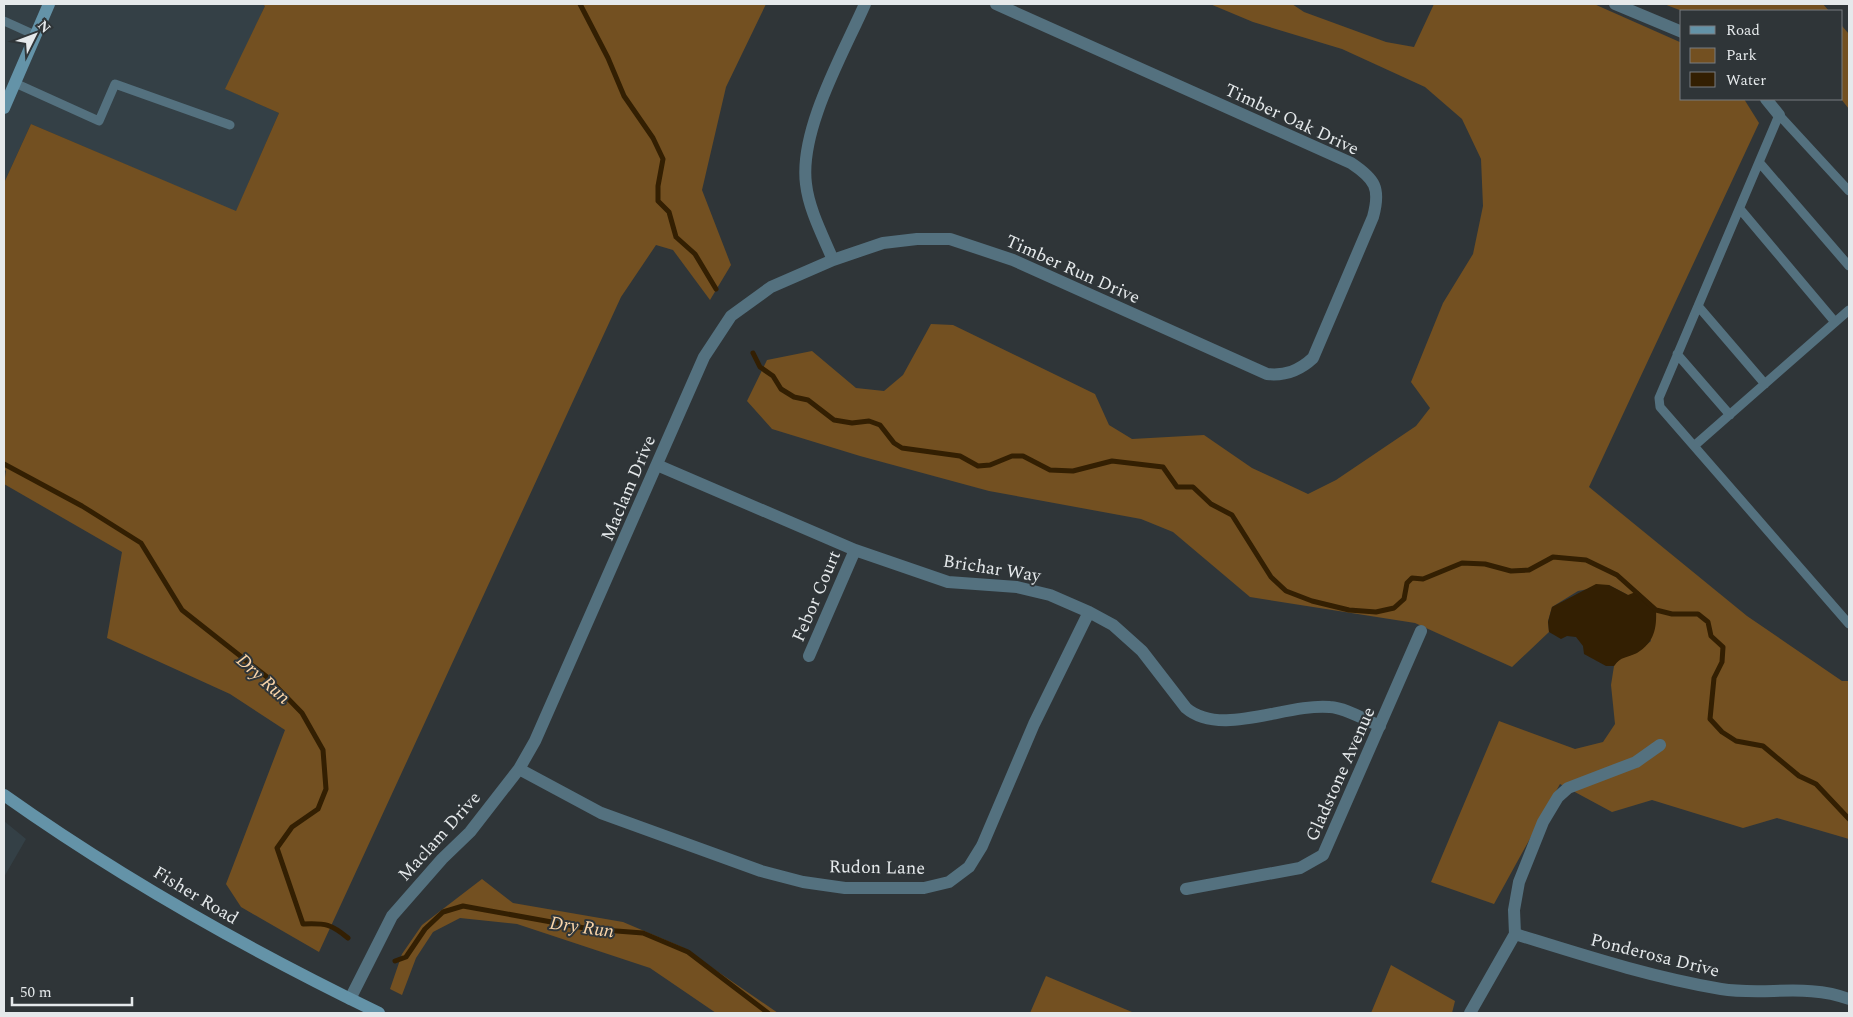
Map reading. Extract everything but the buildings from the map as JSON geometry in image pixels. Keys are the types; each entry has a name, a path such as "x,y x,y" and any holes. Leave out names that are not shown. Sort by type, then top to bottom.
{"main road":[{"path":"4,108 49,4"},
{"name":"Fisher Road","path":"4,795 38,819 224,932 293,971 379,1013"}],"street":[{"path":"833,260 812,207 806,186 804,164 814,121 866,4"},
{"name":"Timber Oak Drive","path":"996,4 1350,164 1370,177 1378,200 1373,217 1313,358 1304,366 1291,372"},
{"path":"1615,4 1680,31"},
{"path":"1767,100 1779,115"},
{"name":"Timber Run Drive","path":"833,260 883,243 917,239 950,239 1013,260 1267,374 1280,375 1291,372"},
{"name":"Maclam Drive","path":"350,999 392,916 442,859 470,832 519,769 535,741 704,358 731,316 771,287 833,260"},
{"name":"Brichar Way","path":"657,465 855,550 948,582 978,586 1017,587 1050,595 1089,612 1113,625 1142,651 1186,708 1195,716 1217,722 1310,706 1332,707 1380,726"},
{"name":"Febor Court","path":"809,656 855,550"},
{"name":"Rudon Lane","path":"519,769 601,813 761,871 803,882 846,888 924,888 949,882 969,867 982,846 1034,724 1089,612"},
{"name":"Gladstone Avenue","path":"1186,889 1300,868 1323,855 1421,631"},
{"path":"1470,1013 1515,934 1514,910 1519,882 1543,822 1558,797 1568,788 1636,762 1660,745"},
{"name":"Ponderosa Drive","path":"1515,934 1636,972 1723,990 1817,990 1849,999"}],"lane":[{"path":"4,20 35,35"},
{"path":"15,83 99,121 115,84 230,125"},
{"path":"1849,191 1779,115 1658,398 1660,407 1849,624"},
{"path":"1759,162 1849,266"},
{"path":"1740,209 1835,322"},
{"path":"1698,306 1764,384"},
{"path":"1694,446 1849,310"},
{"path":"1677,354 1730,415"}],"shaded area":[{"path":"4,4 262,4 265,6 226,89 279,113 236,212 31,124 4,183"},
{"path":"4,821 26,839 4,877"}],"green space":[{"path":"262,4 766,4 726,87 702,190 731,265 710,300 673,250 656,245 621,297 319,952 241,907 226,884 285,730 230,694 107,638 122,552 4,484 6,471 4,469 4,183 31,124 236,211 279,113 225,89 265,6"},
{"path":"1210,4 1292,4 1304,12 1386,42 1414,47 1434,4 1594,4 1680,42 1680,100 1745,100 1759,123 1589,487 1747,616 1842,681 1849,681 1849,839 1777,818 1743,828 1652,800 1612,812 1560,784 1494,904 1431,882 1499,721 1575,749 1603,742 1615,724 1611,685 1614,666 1620,658 1636,653 1651,641 1628,595 1609,585 1578,591 1552,607 1548,621 1549,632 1512,667 1415,623 1250,597 1173,532 1141,519 989,491 860,456 772,429 747,401 767,360 812,351 856,388 884,391 903,375 931,324 953,325 1095,394 1109,425 1132,439 1204,435 1252,468 1308,494 1336,480 1416,426 1430,408 1411,382 1443,303 1473,254 1483,206 1481,159 1462,119 1425,87 1342,49 1253,22"},
{"path":"1664,4 1823,4 1828,10 1680,10"},
{"path":"1843,27 1849,34 1849,109 1842,100"},
{"path":"482,879 513,903 623,922 682,947 778,1013 716,1013 650,968 517,924 460,918 433,932 416,958 402,995 390,989 402,954 422,925"},
{"path":"1391,965 1455,1001 1452,1013 1371,1013"},
{"path":"1046,976 1132,1012 1030,1013"}],"water":[{"path":"1596,584 1609,585 1628,595 1638,591 1656,610 1655,629 1651,640 1643,649 1619,660 1614,666 1606,666 1584,654 1583,646 1576,637 1567,636 1561,639 1549,632 1548,622 1552,607"}],"waterway":[{"path":"580,4 608,58 624,96 653,138 663,159 658,186 658,201 669,212 676,237 695,254 716,289"},
{"path":"753,353 760,367 773,376 781,389 794,397 808,400 834,420 852,423 869,421 880,425 894,443 902,448 960,456 978,466 990,465 1012,456 1023,456 1050,470 1073,471 1112,461 1163,467 1177,487 1193,487 1211,504 1232,515 1271,577 1286,591 1312,601 1349,610 1376,612 1394,608 1404,599 1407,583 1412,578 1423,579 1462,563 1485,564 1511,571 1529,570 1553,557 1586,560 1617,575 1656,610 1672,614 1698,614 1708,622 1711,636 1723,647 1722,662 1714,678 1710,719 1722,732 1736,741 1763,746 1799,776 1816,784 1849,819"},
{"name":"Dry Run","path":"4,464 82,506 141,543 182,610 267,677 302,713 323,750 326,789 318,809 292,827 277,848 303,924 328,925 348,938"},
{"name":"Dry Run","path":"395,961 406,957 425,929 443,912 463,906 590,929 643,933 688,952 768,1013"}]}
